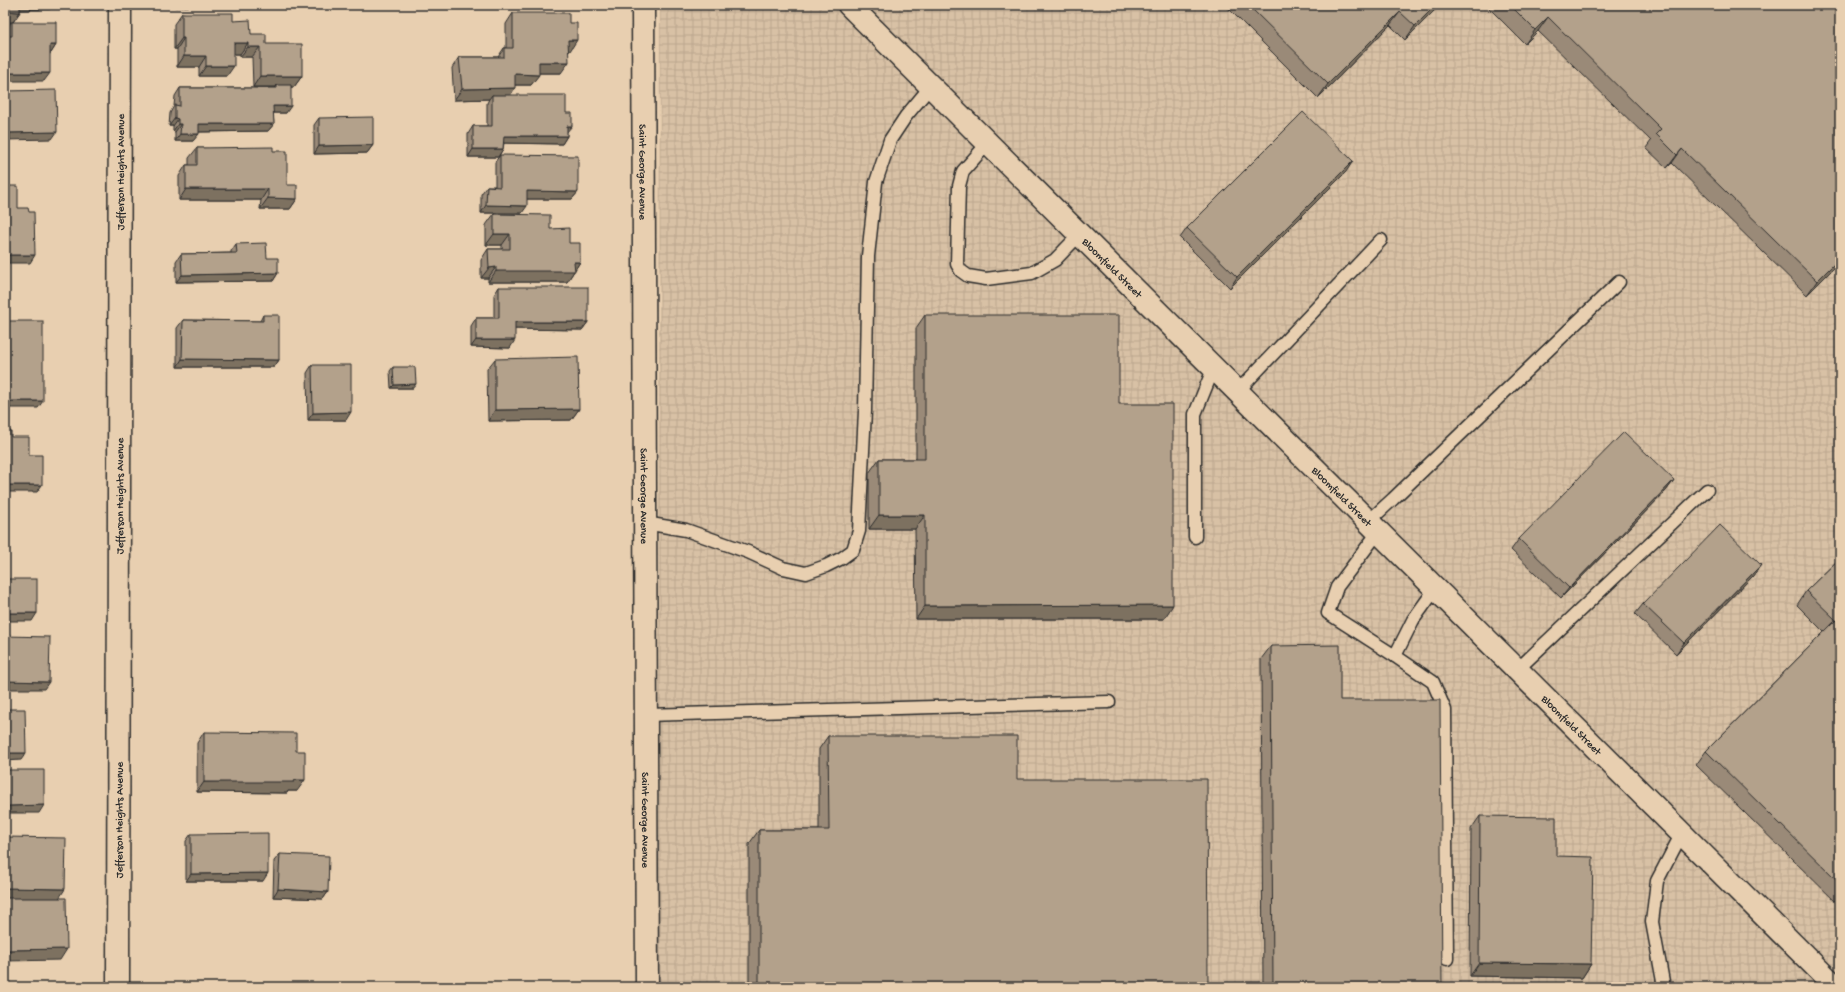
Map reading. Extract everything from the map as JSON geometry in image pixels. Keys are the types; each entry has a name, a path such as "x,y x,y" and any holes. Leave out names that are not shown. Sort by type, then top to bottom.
{"street":[{"name":"Jefferson Heights Avenue","path":"118,987 120,5"},
{"name":"Saint George Avenue","path":"643,5 647,987"},
{"name":"Bloomfield Street","path":"849,5 1836,987"}],"lane":[{"path":"645,523 686,530 748,552 783,568 806,573 826,566 842,558 852,550 859,531 866,411 868,256 876,182 890,140 906,116 931,86"},
{"path":"988,143 963,171 959,186 958,264 961,271 968,276 986,279 1032,273 1055,260 1080,234"},
{"path":"1238,391 1381,240"},
{"path":"1447,959 1445,710 1433,682 1396,656 1328,613 1337,587 1374,526 1394,499 1619,282"},
{"path":"1195,537 1195,414 1214,367"},
{"path":"1518,670 1707,490"},
{"path":"1396,656 1413,620 1436,588"},
{"path":"646,715 1109,702"},
{"path":"1664,987 1652,922 1657,881 1682,833"}],"shaded area":[{"path":"660,5 1840,5 1840,987 658,987"}],"building":[{"path":"5,5 20,5 20,12 5,11"},
{"path":"1248,5 1436,5 1415,26 1400,12 1328,84"},
{"path":"1510,5 1840,5 1840,258 1817,281 1682,149 1677,155 1656,134 1661,129 1548,17 1535,30"},
{"path":"182,13 233,13 233,21 250,20 251,34 266,34 266,44 302,44 302,76 260,76 260,47 248,47 248,43 234,43 234,66 206,66 206,56 184,56"},
{"path":"513,13 569,13 569,23 577,23 577,40 568,40 569,62 539,62 539,75 515,74 515,88 462,89 459,57 504,57 504,48 513,48"},
{"path":"12,22 56,22 56,45 50,45 50,73 5,73 5,36 12,36"},
{"path":"277,85 291,85 291,106 273,106 274,124 199,124 199,134 180,134 181,124 178,124 178,119 175,118 175,105 180,106 180,88 277,88"},
{"path":"56,90 57,132 5,133 5,91"},
{"path":"492,95 566,95 566,113 572,113 572,126 567,126 567,136 504,136 503,149 473,149 473,126 492,126"},
{"path":"1303,112 1353,161 1237,277 1187,228"},
{"path":"373,117 373,145 319,146 319,118"},
{"path":"273,147 273,151 287,151 287,185 297,185 297,199 268,198 268,189 186,189 186,165 197,165 197,148"},
{"path":"500,155 578,156 578,192 527,191 527,206 486,205 487,186 500,187"},
{"path":"5,186 18,186 18,208 28,208 29,212 34,212 35,255 5,255"},
{"path":"494,214 550,215 550,229 569,228 569,243 580,243 580,262 574,262 575,271 496,271 496,267 489,268 488,249 510,249 510,234 494,234"},
{"path":"266,243 267,258 278,258 278,273 182,275 181,254 237,253 236,244"},
{"path":"499,287 588,287 588,322 515,322 515,340 476,340 476,318 499,318"},
{"path":"263,315 279,315 279,360 182,359 183,320 263,321"},
{"path":"925,315 1119,315 1119,404 1173,404 1173,605 925,606 925,515 879,515 879,459 925,459"},
{"path":"5,321 43,321 43,401 5,401"},
{"path":"578,357 579,409 495,410 495,359"},
{"path":"312,365 351,365 351,412 313,413"},
{"path":"393,367 415,367 416,384 394,385"},
{"path":"5,431 11,431 11,437 29,437 29,455 42,455 42,485 5,485"},
{"path":"1624,432 1674,480 1569,588 1519,539"},
{"path":"1720,525 1761,565 1684,643 1643,604"},
{"path":"1840,558 1840,883 1706,751 1836,620 1806,591"},
{"path":"5,579 37,579 37,613 5,613"},
{"path":"5,636 50,637 49,682 5,681"},
{"path":"1340,645 1340,700 1440,700 1442,987 1273,987 1271,646"},
{"path":"5,709 25,709 26,753 5,753"},
{"path":"204,732 296,733 296,751 305,751 305,780 295,780 294,782 204,782"},
{"path":"828,736 1017,736 1017,779 1207,779 1208,987 759,987 759,830 829,830"},
{"path":"5,770 44,770 44,805 8,806 8,815 5,815"},
{"path":"1480,816 1556,817 1556,856 1593,857 1591,964 1479,963"},
{"path":"268,833 268,873 191,874 191,834"},
{"path":"5,837 66,838 65,889 5,888"},
{"path":"280,854 329,856 328,892 278,889"},
{"path":"5,898 66,898 67,949 5,950"}]}
